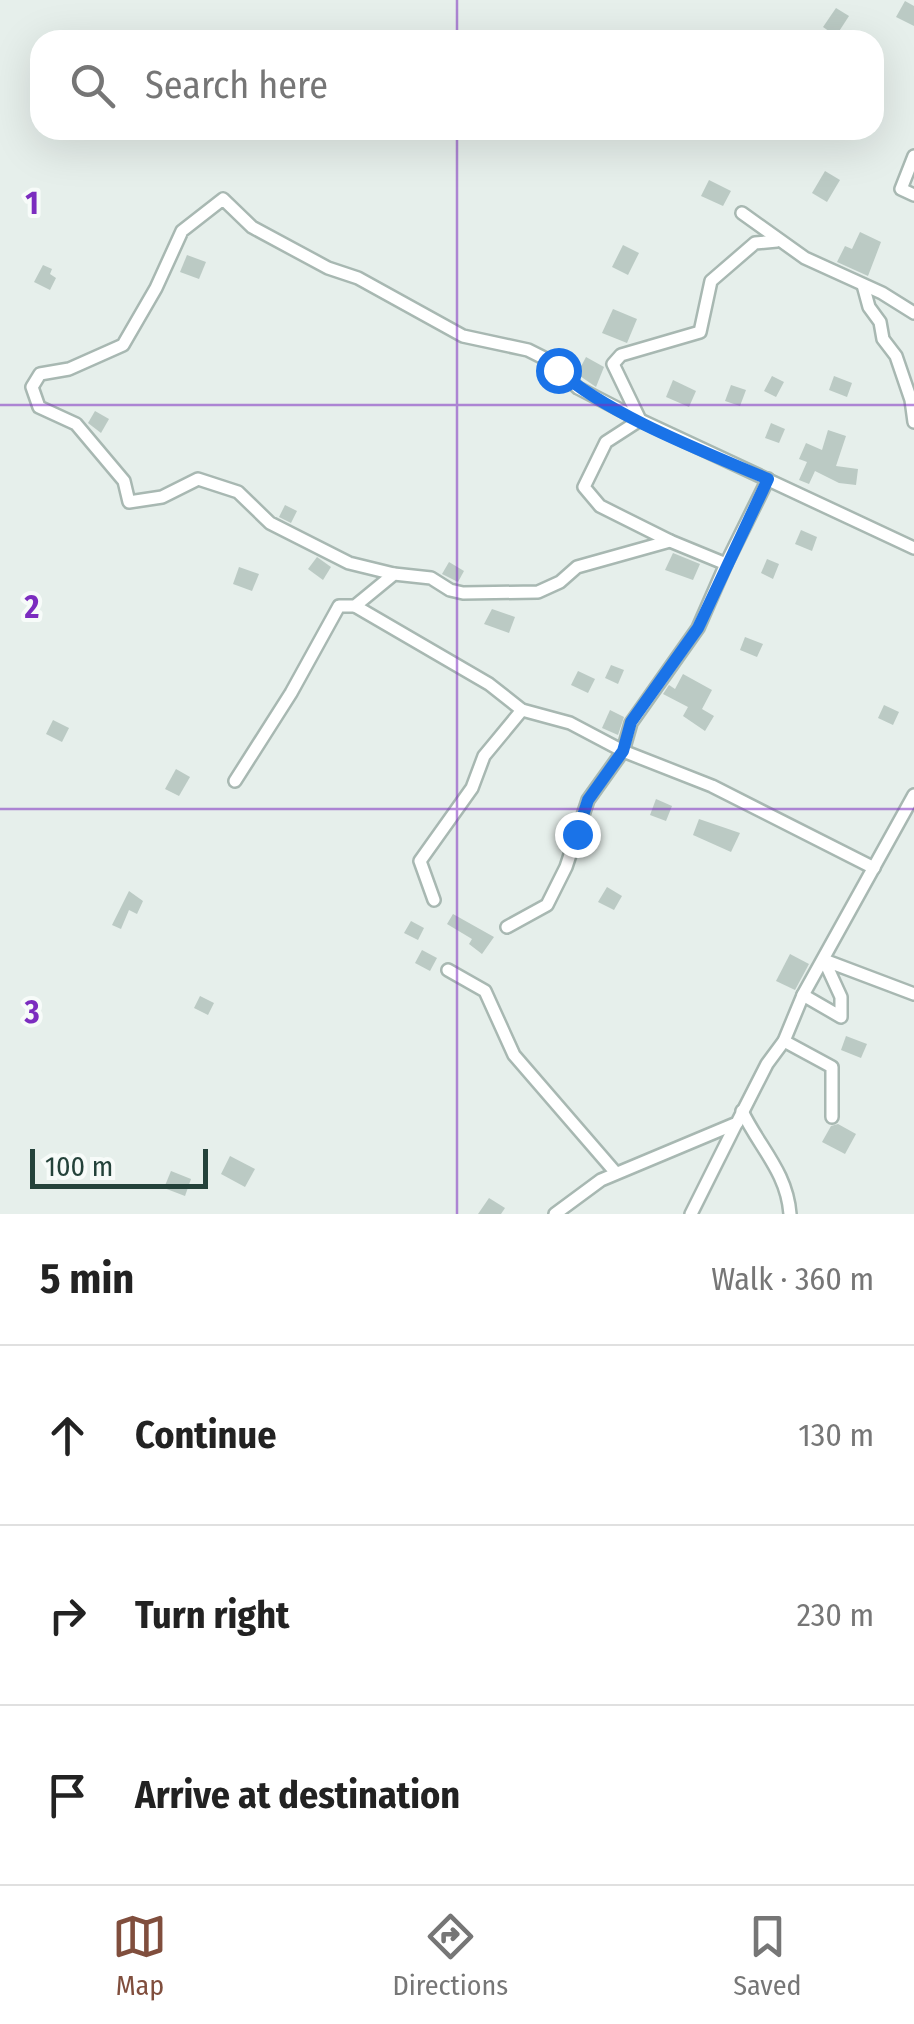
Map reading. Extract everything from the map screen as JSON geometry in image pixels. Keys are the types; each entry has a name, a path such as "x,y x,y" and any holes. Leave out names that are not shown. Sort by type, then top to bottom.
{"street":[{"path":"914,156 901,189 914,195"},
{"path":"670,541 577,567 560,582 538,592 450,590 431,578 348,563 270,524 238,492 198,479 162,497 129,502 124,481 76,424 39,407 32,387 40,374 69,369 123,345 156,288 182,230 223,199 252,227 328,268 358,278 463,336 528,350 546,359 578,388 640,420 914,548"},
{"path":"742,214 777,240 914,313"},
{"path":"640,420 614,364 621,355 700,332 712,281 755,243 777,240"},
{"path":"864,285 869,307 896,356 914,422"},
{"path":"640,420 606,442 584,487 600,506 726,564"},
{"path":"507,927 547,905 566,868 588,800 623,751 631,722 698,628 768,479"},
{"path":"355,606 394,574"},
{"path":"235,781 339,606 355,606 489,684 522,710 570,723 623,751 712,786 874,868"},
{"path":"434,900 420,861 472,788 484,756 522,710"},
{"path":"690,1214 766,1064 784,1041 803,995 914,796"},
{"path":"824,960 914,994"},
{"path":"803,995 841,1017 841,997 824,960"},
{"path":"448,970 485,991 514,1055 616,1173"},
{"path":"784,1041 832,1067 832,1117"},
{"path":"555,1214 601,1180 739,1117"},
{"path":"739,1117 774,1161 789,1196 790,1214"}],"building":[{"path":"905,1 914,6 914,26 896,17"},
{"path":"836,8 849,16 840,30 823,27"},
{"path":"825,171 840,180 827,202 812,193"},
{"path":"709,180 731,191 723,206 701,196"},
{"path":"860,232 881,242 868,276 837,262 845,246 852,249"},
{"path":"623,245 639,253 628,275 612,267"},
{"path":"187,255 206,262 199,279 180,272"},
{"path":"43,265 52,269 50,274 56,278 50,290 34,282"},
{"path":"613,309 637,319 627,343 602,333"},
{"path":"586,357 604,367 596,387 577,374"},
{"path":"772,376 784,382 776,397 764,391"},
{"path":"834,376 852,383 847,397 829,390"},
{"path":"673,380 696,391 689,407 666,397"},
{"path":"731,385 746,390 740,406 725,401"},
{"path":"95,411 109,419 101,433 88,423"},
{"path":"771,423 785,429 779,443 765,438"},
{"path":"828,430 846,436 836,466 858,469 856,485 839,483 815,471 809,484 799,480 807,462 799,459 806,443 822,450"},
{"path":"285,505 297,511 291,523 279,517"},
{"path":"801,530 817,537 812,551 795,544"},
{"path":"673,553 700,564 693,580 665,570"},
{"path":"317,557 331,567 323,580 308,569"},
{"path":"767,559 779,564 773,579 761,573"},
{"path":"449,562 464,571 458,582 442,574"},
{"path":"239,567 259,574 252,591 233,584"},
{"path":"492,609 515,617 509,633 484,624"},
{"path":"745,637 763,644 757,657 740,650"},
{"path":"611,665 624,670 618,684 605,678"},
{"path":"578,671 595,679 588,693 571,685"},
{"path":"683,674 712,690 702,709 714,716 705,731 683,716 688,707 663,694 669,685 675,689"},
{"path":"884,705 899,712 893,725 878,718"},
{"path":"610,710 624,717 618,735 602,728"},
{"path":"53,720 69,728 62,742 46,734"},
{"path":"176,769 190,777 179,796 165,789"},
{"path":"656,799 672,806 666,821 650,815"},
{"path":"699,819 740,833 731,852 693,835"},
{"path":"607,887 622,896 614,910 598,902"},
{"path":"129,891 143,901 137,914 129,910 121,929 112,925"},
{"path":"453,914 494,937 482,954 469,944 472,939 447,924"},
{"path":"411,921 424,928 418,940 404,933"},
{"path":"422,950 437,958 430,971 415,963"},
{"path":"790,954 809,964 795,990 776,981"},
{"path":"200,996 214,1003 208,1015 194,1008"},
{"path":"846,1036 867,1044 861,1058 841,1050"},
{"path":"838,1124 856,1134 845,1154 822,1142 831,1126"},
{"path":"230,1156 255,1169 245,1187 221,1174"},
{"path":"171,1171 191,1179 185,1196 164,1188"},
{"path":"489,1198 505,1208 501,1214 478,1214"}],"route":[{"path":"558,370 578,388 700,450 768,479 698,628 631,722 623,751 588,800 577,834"}]}
